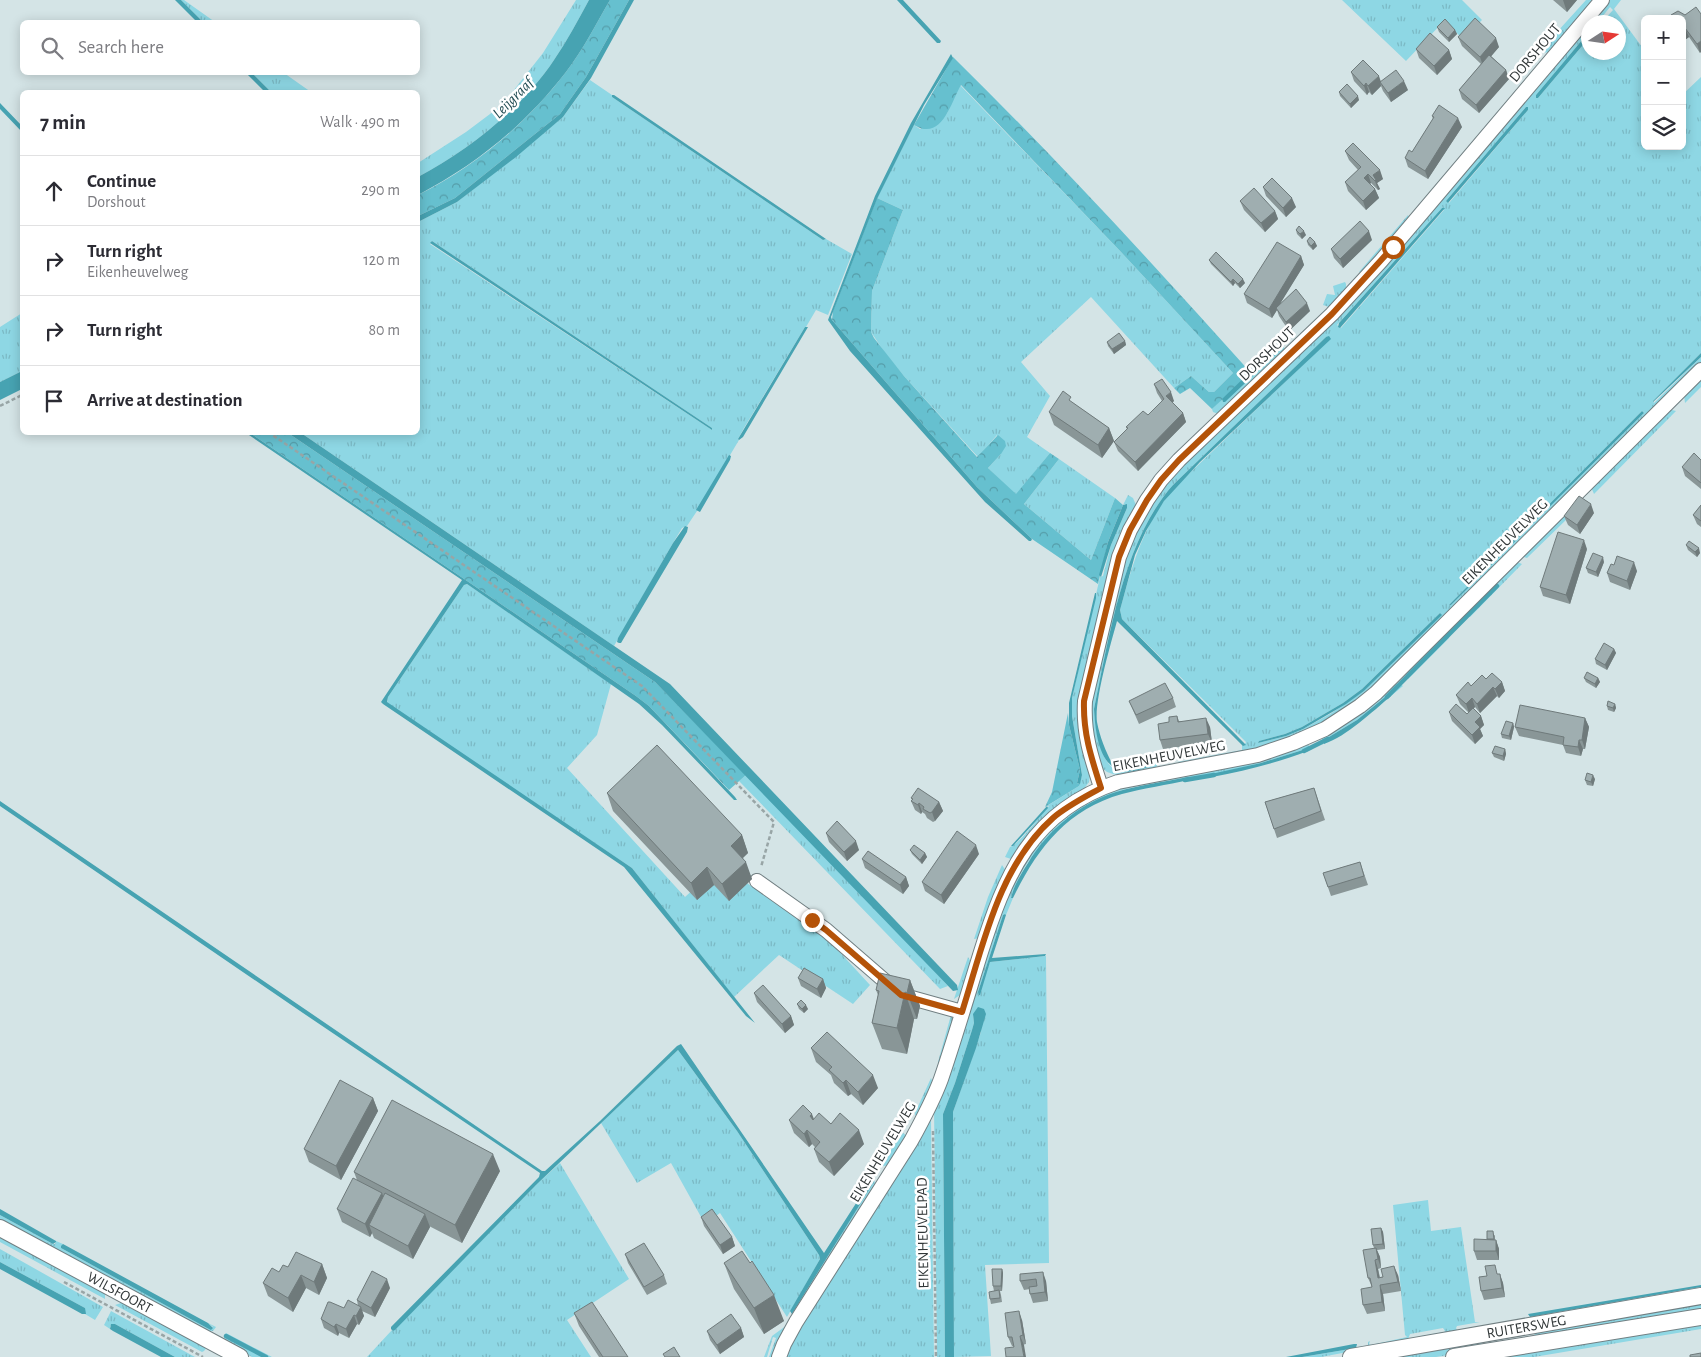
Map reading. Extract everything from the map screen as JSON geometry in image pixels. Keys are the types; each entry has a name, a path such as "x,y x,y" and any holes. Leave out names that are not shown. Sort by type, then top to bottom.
{"street":[{"name":"DORSHOUT","path":"1101,788 1086,740 1084,701 1119,557 1130,530 1147,500 1161,480 1179,460 1326,320 1375,268 1602,0"},
{"name":"EIKENHEUVELWEG","path":"779,1357 796,1322 912,1141 928,1110 941,1079 991,921 1006,882 1022,854 1054,817 1101,788 1118,782 1258,755 1325,729 1348,714 1376,693 1701,370"},
{"path":"756,882 826,930 901,995 962,1012"},
{"name":"WILSFOORT","path":"0,1228 240,1357"},
{"name":"RUITERSWEG","path":"1351,1357 1701,1296"},
{"name":"RUITERSWEG","path":"1454,1357 1701,1317"}],"path":[{"path":"0,406 20,396"},
{"path":"272,435 642,686 774,822 756,882"},
{"name":"EIKENHEUVELPAD","path":"928,1110 933,1118 936,1357"},
{"name":"WILSFOORT","path":"61,1280 203,1357"}],"green space":[{"path":"181,0 184,0 212,20 201,20"},
{"path":"576,0 589,0 559,53 511,111 475,141 420,176 420,162 466,132 502,105 543,53"},
{"path":"610,0 629,0 586,77 560,114 455,198 420,215 420,194 480,157 517,126 566,72"},
{"path":"1342,0 1462,0 1482,20 1463,39 1444,21 1406,61"},
{"path":"1586,0 1597,0 1584,15 1581,15 1581,18 1552,52 1538,53"},
{"path":"1607,0 1621,0 1614,9 1618,15 1608,15 1613,10 1610,7 1604,15 1594,15"},
{"path":"1626,25 1641,46 1641,150 1686,150 1686,91 1701,77 1701,353 1653,401 1654,403 1701,357 1701,363 1382,680 1338,715 1309,731 1277,743 1245,752 1178,765 1178,762 1242,750 1242,745 1244,746 1246,742 1122,619 1120,610 1134,562 1154,517 1173,489 1330,339 1326,337 1173,485 1156,508 1142,534 1120,591 1094,709 1100,745 1103,754 1113,768 1120,771 1130,771 1147,768 1147,766 1158,763 1156,768 1119,776 1102,768 1097,757 1089,707 1113,596 1133,531 1164,483 1285,366 1581,30 1581,41 1536,95 1536,98 1581,47 1581,60 1626,60","holes":["1526,107 1528,110 1449,203 1446,201","1442,208 1444,210 1341,328 1337,325","1642,411 1644,413 1451,605 1449,605","1440,613 1441,615 1364,691 1330,714 1303,729 1286,736 1258,743 1259,741 1302,727 1343,703 1362,689"]},
{"path":"953,57 1104,212 1251,373 1212,409 1190,388 1180,394 1174,388 1191,376 1209,392 1214,392 1233,373 1121,252 961,85 949,110 939,124 932,128 924,129 914,125"},
{"path":"254,75 287,75 308,90 269,90"},
{"path":"590,80 612,95 612,97 823,240 826,239 852,254 828,315 816,310 805,327 697,511 687,526 682,528 673,543 614,646 304,435 420,435 420,221 457,202 563,117","holes":["432,241 712,428 712,430 430,244"]},
{"path":"960,85 1121,252 1233,373 1214,392 1209,392 1191,376 1174,388 1091,297 1021,362 1050,396 1027,437 1050,453 1016,495 988,468 1001,454 997,435 978,457 904,376 871,332 872,291 903,210 877,198 914,125 920,129 947,113"},
{"path":"877,198 903,210 872,291 871,332 874,338 904,376 977,457 998,435 1005,441 1006,446 1001,454 988,468 1016,494 1050,453 1059,459 1024,504 1091,560 1115,498 1123,505 1108,542 1098,584 1032,539 977,487 832,320 833,311"},
{"path":"1408,215 1410,221 1366,271 1359,272"},
{"path":"1345,282 1346,293 1332,308 1323,305 1327,294 1335,295 1333,286"},
{"path":"20,314 20,372 0,382 0,327"},
{"path":"1281,343 1287,352 1221,415 1213,412 1212,409 1222,399 1223,402"},
{"path":"1701,377 1701,387 1685,403 1684,395"},
{"path":"1666,411 1676,411 1594,494 1591,487"},
{"path":"253,435 291,435 655,682 746,775 729,790 649,706"},
{"path":"1059,459 1115,498 1091,560 1024,504"},
{"path":"1128,495 1133,498 1136,505 1080,727 1090,775 1089,782 1083,790 1036,826 1011,859 1005,857 1010,847 1024,835 1049,806 1047,806 1079,786 1082,775 1072,716 1072,698 1100,577 1103,576 1111,545 1127,508 1125,504 1123,505"},
{"path":"1562,514 1569,517 1527,558 1521,556"},
{"path":"1515,561 1522,564 1470,617 1464,613"},
{"path":"467,584 611,684 597,735 567,768 685,897 720,865 823,934 870,985 853,1004 779,955 734,997 632,868 387,704 388,697 464,585"},
{"path":"1446,630 1450,634 1449,638 1408,679 1405,673"},
{"path":"1393,683 1403,686 1391,696 1391,694 1380,701 1357,720 1324,740 1322,745 1322,739 1325,735"},
{"path":"1068,713 1080,770 1077,783 1080,784 1045,807 1052,792"},
{"path":"1307,744 1312,749 1308,751 1306,749 1211,776 1189,780 1190,778 1188,777 1125,789 1099,799 1066,820 1038,848 1027,864 1017,881 1006,915 1003,915 978,992 990,962 1046,956 1049,1263 985,1265 991,1356 954,1357 953,1112 981,1032 973,1014 974,1023 972,1030 943,1114 945,1357 937,1357 934,1107 997,920 1013,880 1046,831 1068,813 1088,801 1132,784"},
{"path":"746,775 948,986 940,989 739,781"},
{"path":"1002,865 1006,871 980,938 974,939 988,897"},
{"path":"968,957 971,962 963,993 954,999"},
{"path":"951,1015 954,1021 941,1061 938,1062"},
{"path":"678,1050 737,1131 819,1255 820,1259 787,1317 720,1213 705,1224 671,1163 637,1183 601,1123"},
{"path":"931,1078 933,1083 918,1117 915,1113"},
{"path":"931,1119 934,1357 785,1357 789,1347"},
{"path":"903,1133 907,1136 889,1165 879,1167"},
{"path":"560,1163 629,1279 567,1320 591,1357 367,1357 536,1185"},
{"path":"873,1177 876,1186 795,1315 792,1314 872,1185 873,1181 871,1180"},
{"path":"1428,1200 1431,1231 1461,1227 1475,1322 1480,1322 1457,1326 1456,1328 1457,1330 1479,1326 1477,1330 1423,1339 1421,1336 1445,1331 1443,1328 1410,1334 1407,1342 1373,1348 1368,1345 1368,1342 1370,1341 1369,1344 1371,1345 1407,1337 1405,1335 1393,1205"},
{"path":"0,1215 53,1244 56,1241 63,1244 61,1248 207,1328 211,1329 213,1327 208,1323 216,1327 213,1331 204,1331 0,1220"},
{"path":"0,1234 105,1292 105,1299 0,1242"},
{"path":"0,1249 103,1307 95,1320 85,1314 85,1308 0,1262"},
{"path":"1701,1287 1701,1292 1533,1321 1530,1317"},
{"path":"1701,1301 1701,1312 1535,1337 1534,1331"},
{"path":"124,1302 207,1347 202,1352 115,1305"},
{"path":"111,1311 195,1357 175,1357 115,1324 110,1326 110,1329 104,1325"},
{"path":"1701,1321 1701,1329 1534,1357 1487,1357"},
{"path":"787,1325 773,1357 769,1357 776,1338 773,1337 767,1357 764,1357 772,1336"},
{"path":"226,1333 272,1357 252,1357 225,1342 224,1337"},
{"path":"1481,1341 1482,1347 1479,1350 1436,1357 1374,1357"},
{"path":"1356,1348 1353,1351 1321,1357 1302,1357"}],"shaded area":[{"path":"175,0 181,0 201,20 195,20"},
{"path":"589,0 610,0 578,55 534,109 499,142 460,170 420,194 420,176 475,141 511,111 541,77 559,53"},
{"path":"629,0 634,0 591,78 563,117 516,157 457,202 420,221 420,215 455,198 560,114 586,77"},
{"path":"897,0 903,0 941,41 940,43 937,43"},
{"path":"1581,41 1581,47 1538,98 1536,98 1536,95"},
{"path":"951,54 953,58 924,105 877,199 831,317 977,487 1032,539 1031,541 985,502 850,351 828,320 875,196 911,123"},
{"path":"248,75 254,75 269,90 263,90"},
{"path":"612,95 826,239 823,240 612,97"},
{"path":"0,103 20,124 20,130 0,109"},
{"path":"1526,107 1528,107 1528,110 1448,203 1446,201"},
{"path":"1442,208 1445,208 1340,328 1338,327 1339,323"},
{"path":"432,241 712,428 712,430 430,243"},
{"path":"805,327 808,327 743,437 739,440 738,439"},
{"path":"1329,336 1331,339 1200,462 1164,501 1146,531 1135,555 1120,610 1122,619 1246,745 1243,746 1117,621 1100,687 1097,722 1113,765 1140,765 1148,767 1133,771 1121,770 1112,766 1105,758 1100,747 1094,709 1120,591 1142,534 1156,508 1173,485"},
{"path":"1276,347 1279,347 1280,350 1223,402 1222,399"},
{"path":"1701,353 1701,357 1653,402 1653,401"},
{"path":"20,372 20,390 0,400 0,382"},
{"path":"1642,411 1644,413 1449,605"},
{"path":"249,435 253,435 636,696 649,706 735,797 737,800 734,800 662,725 639,704 467,584 464,585 388,697 387,702 632,868 755,1023 746,1016 624,867 381,702 462,580"},
{"path":"291,435 304,435 670,684 957,985 958,990 953,991 655,682"},
{"path":"729,455 731,456 730,460 700,512 696,510"},
{"path":"1127,504 1101,577 1099,575 1108,542 1123,505"},
{"path":"685,526 688,527 687,532 621,643 617,642 673,543"},
{"path":"1095,593 1096,598 1072,698 1072,716 1082,775 1080,784 1077,783 1080,770 1069,725 1069,703"},
{"path":"1440,613 1442,615 1364,691 1346,704 1303,729 1286,736 1258,743 1259,741 1302,727 1343,703 1362,689"},
{"path":"1390,693 1391,696 1359,723 1324,744 1324,740 1357,720"},
{"path":"1306,749 1308,751 1260,766 1212,777 1211,775 1261,763"},
{"path":"1190,778 1189,780 1122,794 1102,801 1085,810 1069,821 1043,848 1032,863 1013,898 1011,898 1018,880 1036,851 1055,829 1077,811 1116,792"},
{"path":"0,801 542,1171 545,1171 600,1121 681,1044 824,1253 871,1180 873,1181 872,1185 792,1314 790,1311 820,1259 819,1255 737,1131 678,1050 536,1185 393,1331 391,1327 539,1177 540,1173 0,806"},
{"path":"1047,806 1048,808 1011,846"},
{"path":"1005,914 992,958 1046,954 1045,956 990,962 979,995 978,992 1003,915"},
{"path":"978,1007 984,1009 986,1014 953,1112 954,1357 945,1357 943,1114 972,1030 974,1023 973,1014"},
{"path":"0,1209 56,1242 53,1244 0,1215"},
{"path":"63,1244 208,1323 213,1328 211,1330 207,1328 61,1248"},
{"path":"0,1262 85,1308 86,1314 82,1314 0,1269"},
{"path":"1701,1285 1701,1287 1530,1317 1528,1314"},
{"path":"111,1324 115,1324 175,1357 161,1357 113,1331 110,1329"},
{"path":"1357,1344 1356,1348 1302,1357 1286,1357"}],"building":[{"path":"1696,7 1701,14 1701,41 1697,44 1686,29 1685,15"},
{"path":"1678,11 1685,15 1671,15"},
{"path":"1475,18 1496,38 1480,57 1458,37"},
{"path":"1445,19 1455,30 1448,38 1437,27"},
{"path":"1430,33 1449,50 1434,66 1416,49"},
{"path":"1489,55 1506,70 1476,105 1459,90"},
{"path":"1363,60 1379,76 1368,86 1366,83 1364,86 1351,72"},
{"path":"1396,70 1404,81 1388,93 1380,82"},
{"path":"1347,84 1358,96 1350,104 1339,92"},
{"path":"1439,105 1458,118 1425,171 1405,158 1409,150 1412,152 1434,117 1432,116"},
{"path":"1353,143 1380,170 1373,175 1375,181 1368,174 1364,178 1375,189 1363,201 1345,182 1361,167 1345,151"},
{"path":"1272,178 1292,198 1283,208 1263,187"},
{"path":"1254,188 1275,211 1261,223 1240,201"},
{"path":"1360,221 1369,231 1340,259 1331,249"},
{"path":"1299,226 1304,231 1300,234 1296,230"},
{"path":"1310,237 1315,242 1311,246 1307,241"},
{"path":"1277,242 1301,256 1269,309 1244,294"},
{"path":"1216,252 1243,279 1238,284 1233,279 1231,282 1209,260"},
{"path":"1296,289 1307,303 1286,322 1276,308"},
{"path":"1119,333 1125,341 1112,349 1107,342"},
{"path":"1162,379 1171,392 1166,396 1183,413 1135,462 1114,442 1143,411 1148,415 1164,399 1154,384"},
{"path":"1063,391 1071,397 1069,400 1109,428 1098,445 1049,412"},
{"path":"1694,453 1701,460 1701,483 1682,467"},
{"path":"1579,496 1591,504 1577,525 1564,516"},
{"path":"1701,505 1701,521 1693,515"},
{"path":"1558,532 1584,540 1566,595 1540,587"},
{"path":"1689,541 1699,548 1695,552 1686,545"},
{"path":"1593,553 1603,557 1596,572 1586,568"},
{"path":"1617,556 1634,562 1627,581 1607,573 1611,564 1614,565"},
{"path":"1604,643 1614,649 1605,665 1595,659"},
{"path":"1587,672 1598,678 1595,684 1584,678"},
{"path":"1492,673 1502,682 1495,689 1493,687 1477,704 1472,698 1466,704 1456,695 1468,682 1471,686 1482,675 1486,679"},
{"path":"1165,683 1173,698 1136,715 1129,701"},
{"path":"1608,701 1615,704 1613,708 1607,706"},
{"path":"1456,704 1467,714 1473,708 1481,716 1475,722 1480,727 1472,735 1449,712"},
{"path":"1520,705 1585,718 1582,740 1579,740 1578,747 1563,745 1564,737 1515,727"},
{"path":"1177,716 1178,722 1206,718 1208,734 1160,740 1158,724 1169,722 1169,717"},
{"path":"1506,721 1513,723 1509,736 1501,734"},
{"path":"657,745 742,835 731,846 746,862 722,884 707,867 691,883 607,793"},
{"path":"1495,746 1505,749 1503,756 1492,753"},
{"path":"1587,773 1593,775 1591,782 1585,780"},
{"path":"918,788 939,802 932,812 930,813 923,809 924,807 919,803 918,805 911,801"},
{"path":"1314,788 1321,811 1274,829 1265,802"},
{"path":"837,821 856,841 844,852 826,833"},
{"path":"957,831 976,845 941,895 922,882"},
{"path":"914,845 925,853 920,860 910,850"},
{"path":"868,851 906,877 900,885 862,859"},
{"path":"1360,862 1364,876 1328,887 1323,873"},
{"path":"804,968 823,979 817,989 798,978"},
{"path":"880,973 910,980 907,993 905,992 897,1028 872,1023 879,991 876,990"},
{"path":"763,985 791,1016 782,1024 754,993"},
{"path":"801,1000 806,1005 802,1009 797,1004"},
{"path":"827,1032 873,1075 858,1092 846,1080 843,1083 829,1070 832,1067 811,1048"},
{"path":"340,1080 373,1098 336,1166 304,1149"},
{"path":"392,1100 493,1154 455,1225 354,1172"},
{"path":"803,1105 812,1114 810,1116 813,1120 819,1113 831,1124 840,1113 859,1130 829,1162 814,1149 820,1142 807,1130 804,1134 789,1120"},
{"path":"353,1178 382,1193 365,1224 337,1209"},
{"path":"385,1193 425,1214 408,1246 369,1225"},
{"path":"712,1209 732,1237 720,1245 701,1217"},
{"path":"1381,1228 1383,1244 1373,1245 1371,1229"},
{"path":"1487,1231 1493,1231 1494,1239 1487,1239"},
{"path":"1474,1239 1496,1240 1496,1251 1474,1251"},
{"path":"644,1243 664,1275 644,1287 625,1254"},
{"path":"1376,1248 1378,1259 1375,1260 1378,1278 1383,1277 1381,1269 1394,1266 1398,1282 1380,1285 1382,1302 1363,1305 1361,1289 1372,1287 1370,1278 1368,1278 1363,1250"},
{"path":"742,1251 750,1263 752,1261 774,1295 754,1308 724,1263"},
{"path":"296,1252 322,1264 314,1282 301,1275 288,1298 263,1283 272,1268 279,1272 283,1265 288,1267"},
{"path":"1495,1265 1497,1274 1500,1274 1502,1288 1481,1291 1479,1277 1487,1276 1485,1266"},
{"path":"992,1269 1002,1269 1001,1286 993,1286"},
{"path":"372,1271 387,1279 371,1308 357,1300"},
{"path":"1043,1272 1045,1292 1030,1294 1029,1287 1037,1286 1036,1279 1020,1281 1020,1274"},
{"path":"999,1290 1000,1298 990,1299 989,1292"},
{"path":"348,1300 361,1307 346,1329 336,1324 334,1327 321,1319 328,1302 344,1308"},
{"path":"592,1302 628,1357 603,1357 574,1313"},
{"path":"1019,1311 1023,1335 1020,1336 1024,1357 1006,1357 1005,1348 1014,1347 1012,1337 1008,1337 1005,1313"},
{"path":"731,1314 741,1328 717,1345 707,1331"},
{"path":"674,1347 680,1357 665,1357 663,1354"},
{"path":"1701,1353 1701,1357 1690,1357 1690,1355"}],"waterway":[{"path":"1387,697 1497,586"},
{"path":"1304,751 1328,739"},
{"path":"1185,780 1214,775"},
{"path":"226,1336 266,1357"}],"route":[{"path":"812,920 901,995 962,1012 991,921 1006,882 1022,854 1054,817 1101,788 1086,740 1084,701 1119,557 1130,530 1161,480 1179,460 1332,314 1393,247"}],"water label":[{"name":"Leijgraaf","path":"513,98"}]}
